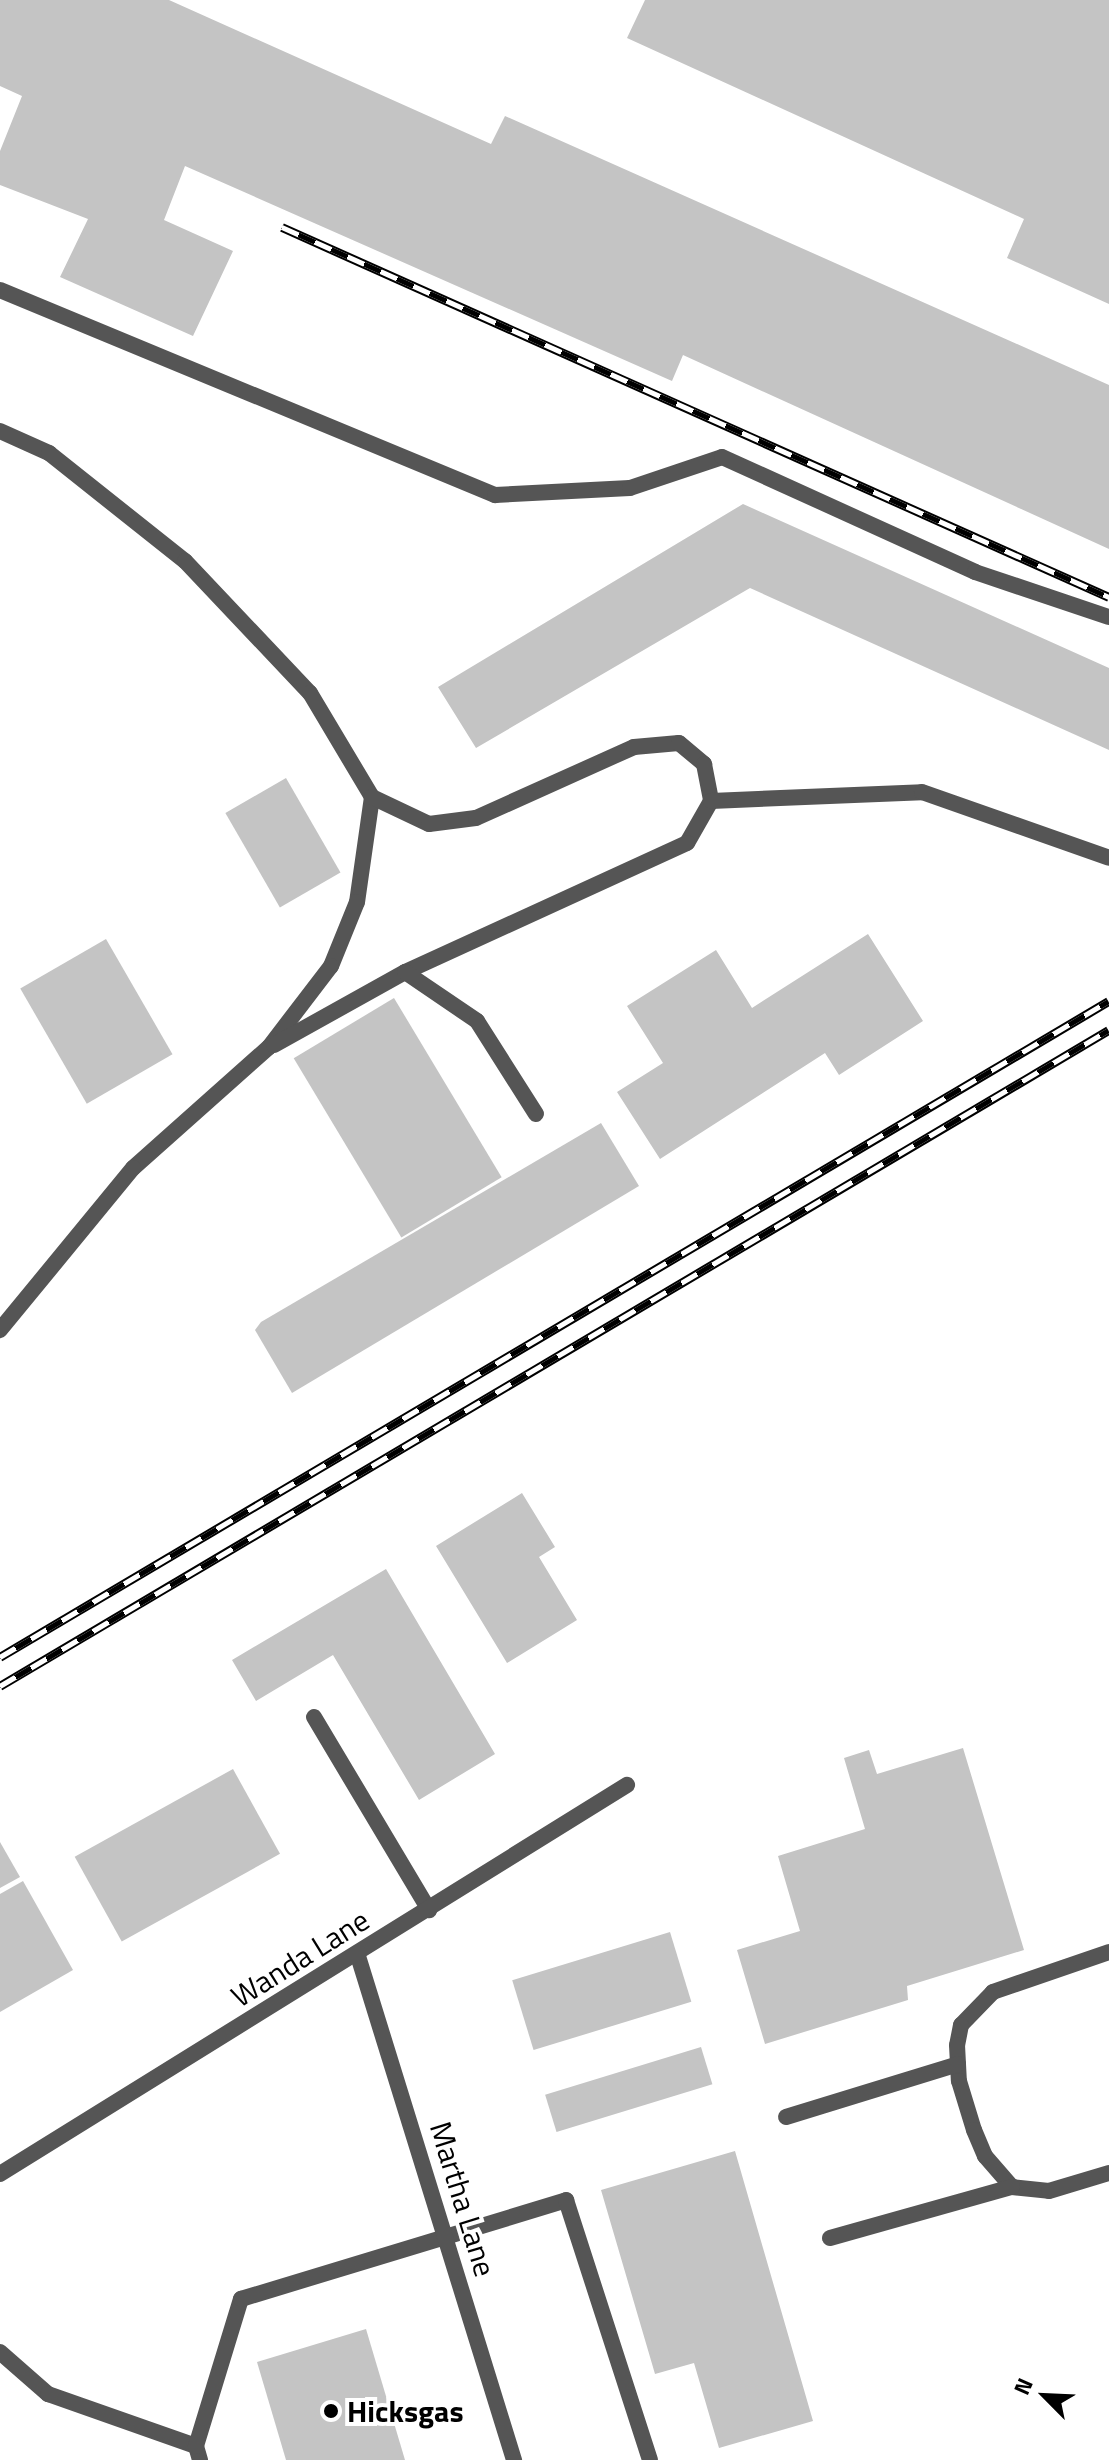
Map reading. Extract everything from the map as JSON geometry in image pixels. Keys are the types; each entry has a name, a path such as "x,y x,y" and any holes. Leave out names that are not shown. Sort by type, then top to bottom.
{"street":[{"path":"0,290 495,495 630,488 722,457 975,572 1109,617"},
{"path":"0,431 49,453 185,561 310,693 372,797 429,824 476,818 634,747 679,743 704,764 711,801 687,843 405,972 269,1047"},
{"path":"711,801 922,792 1109,858"},
{"path":"0,1330 133,1168 269,1047 331,966 357,902 372,797"},
{"path":"405,972 477,1021 536,1114"},
{"path":"314,1717 429,1910"},
{"name":"Wanda Lane","path":"0,2174 358,1956 627,1785"},
{"path":"1012,2187 985,2156 974,2130 958,2064 961,2025 984,1998 1109,1952"},
{"name":"Martha Lane","path":"358,1956 514,2460"},
{"path":"786,2117 958,2064"},
{"path":"830,2238 1012,2187 1049,2191 1109,2173"},
{"path":"0,2352 48,2394 198,2453 241,2299 566,2200 650,2460"}],"building":[{"path":"0,0 169,0 491,144 505,116 1109,385 1109,549 683,355 672,381 185,166 164,220 233,251 193,336 60,277 88,219 0,185 0,151 22,96 0,86"},
{"path":"645,0 1109,0 1109,304 1007,258 1024,219 627,38"},
{"path":"743,504 1109,668 1109,750 750,588 476,748 438,687"},
{"path":"286,778 341,872 280,907 225,813"},
{"path":"868,934 923,1021 839,1075 825,1053 660,1159 617,1092 663,1063 627,1006 716,950 752,1008"},
{"path":"106,939 172,1054 87,1104 20,988"},
{"path":"394,998 502,1177 401,1237 294,1058"},
{"path":"601,1123 639,1186 292,1393 255,1330 261,1322"},
{"path":"522,1493 555,1547 539,1557 577,1620 507,1663 436,1546"},
{"path":"386,1569 495,1754 419,1800 333,1655 256,1701 232,1660"},
{"path":"963,1748 1024,1950 907,1986 908,2000 765,2044 737,1950 800,1931 778,1856 865,1829 844,1758 869,1750 877,1774"},
{"path":"233,1769 280,1854 122,1942 75,1857"},
{"path":"0,1842 20,1877 0,1888"},
{"path":"23,1881 73,1970 0,2012 0,1894"},
{"path":"670,1932 691,2002 534,2050 512,1980"},
{"path":"701,2047 712,2084 557,2132 545,2095"},
{"path":"735,2151 813,2421 719,2448 694,2363 655,2374 601,2190"},
{"name":"Hicksgas","path":"366,2329 405,2460 286,2460 257,2362"}],"railway":[{"path":"282,227 1109,597"},
{"path":"0,1657 1109,1001"},
{"path":"0,1686 1109,1030"}],"place":[{"name":"Hicksgas","path":"331,2411"}]}
